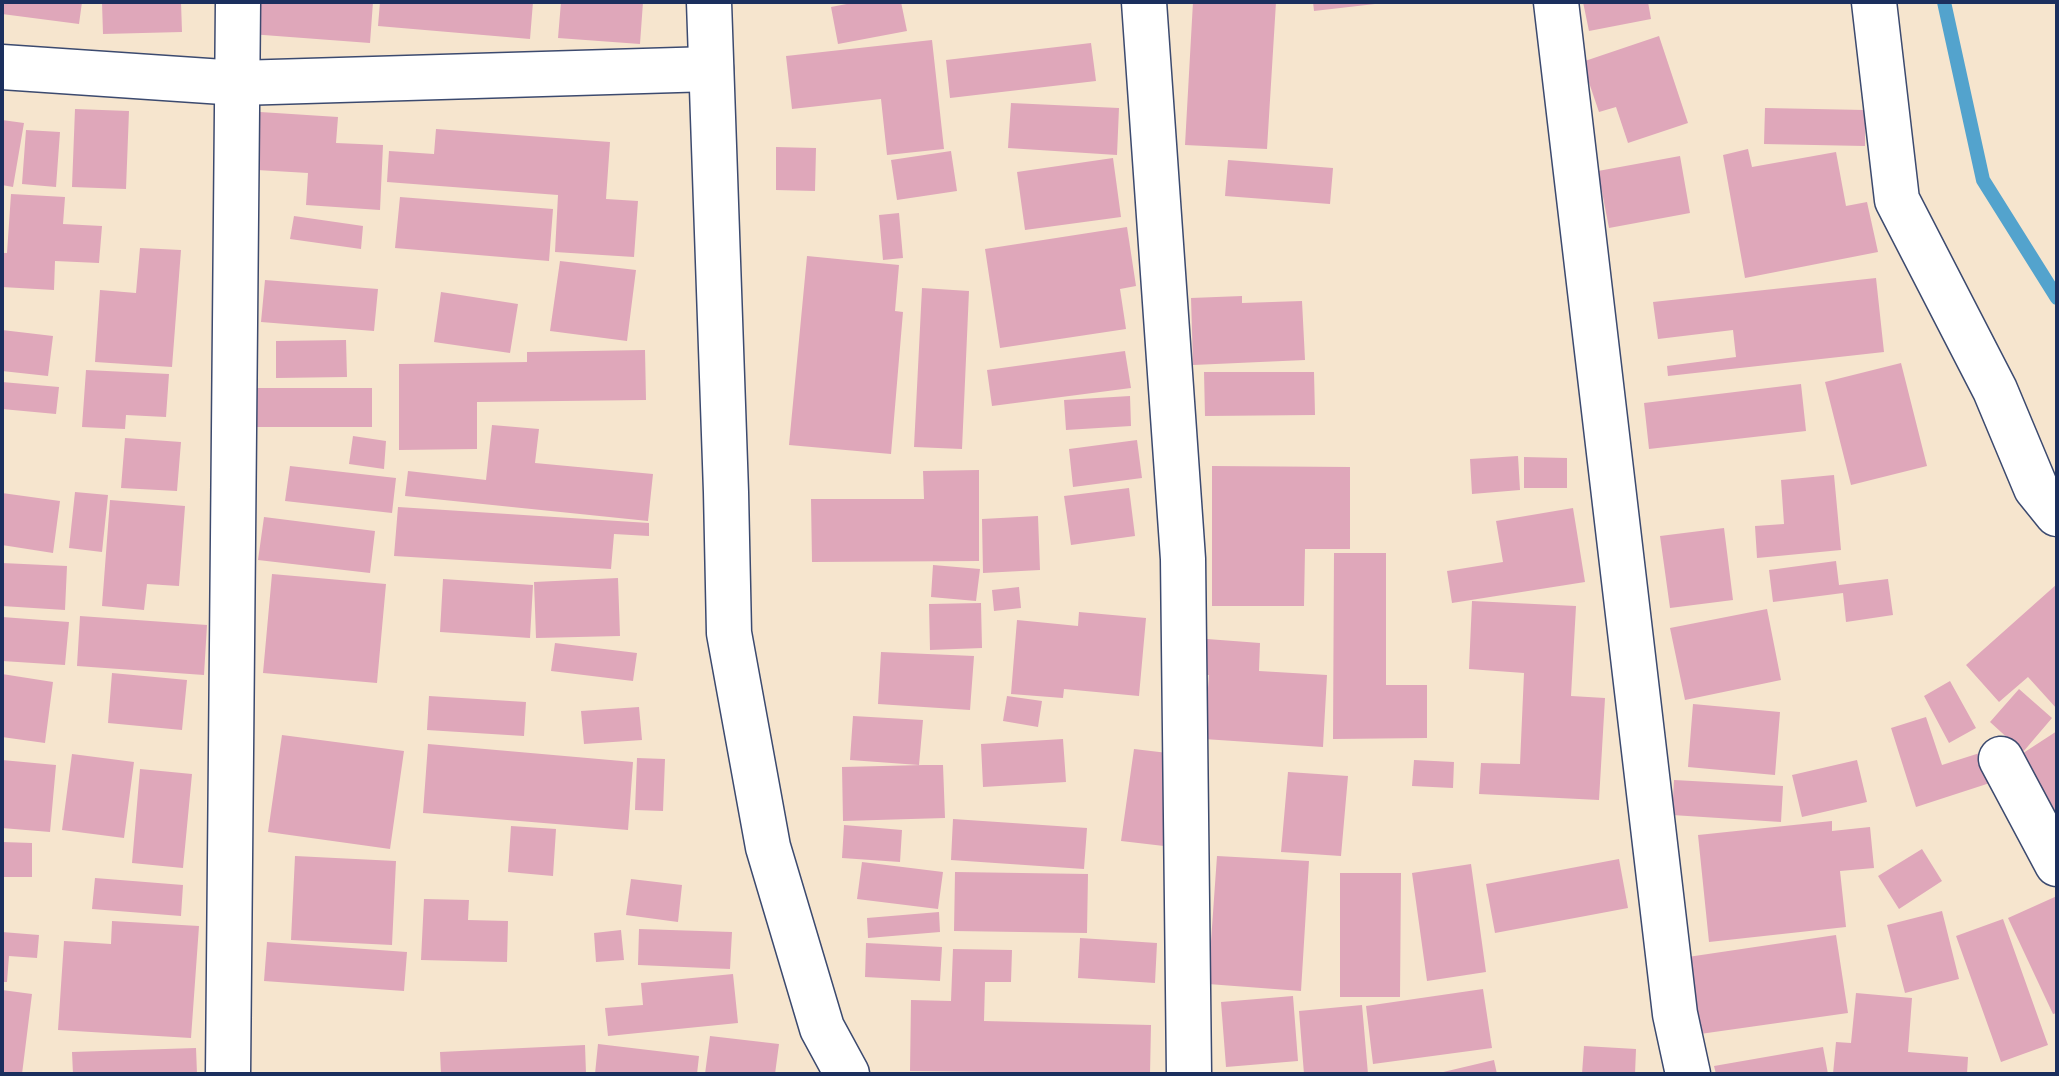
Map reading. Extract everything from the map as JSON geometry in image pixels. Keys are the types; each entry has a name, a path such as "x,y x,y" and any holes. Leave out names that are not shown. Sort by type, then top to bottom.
{"street":[{"path":"228,1074 238,2"},
{"path":"709,2 729,633 768,847 822,1028 847,1074"},
{"path":"1144,2 1183,559 1189,1074"},
{"path":"1556,2 1675,1014 1688,1074"},
{"path":"1874,2 1897,200 1995,390 2036,488 2057,514"},
{"path":"2,67 238,83 711,69"},
{"path":"2001,759 2057,864"}],"building":[{"path":"2,2 82,2 79,24 2,14"},
{"path":"102,2 181,2 182,32 103,34"},
{"path":"252,2 373,2 370,43 250,34"},
{"path":"380,2 533,2 530,39 378,26"},
{"path":"561,2 643,2 640,44 558,38"},
{"path":"857,2 901,2 907,31 838,44 831,7"},
{"path":"1193,2 1276,2 1267,149 1185,145"},
{"path":"1313,2 1375,2 1375,4 1314,11"},
{"path":"1583,2 1648,2 1651,19 1589,31"},
{"path":"1659,36 1688,123 1628,143 1616,107 1599,112 1582,62"},
{"path":"932,40 944,149 887,155 881,99 792,109 786,56"},
{"path":"1091,43 1096,81 950,98 946,60"},
{"path":"1011,103 1119,108 1117,155 1008,148"},
{"path":"1765,108 1865,110 1865,146 1764,144"},
{"path":"75,109 129,111 126,189 72,187"},
{"path":"260,112 338,117 336,143 383,145 380,210 306,205 308,173 257,170"},
{"path":"2,120 24,123 13,187 2,185"},
{"path":"436,129 610,142 606,199 638,201 634,257 555,252 558,195 387,182 389,151 434,154"},
{"path":"26,130 60,132 56,187 22,184"},
{"path":"776,147 816,148 815,191 776,190"},
{"path":"1748,149 1752,167 1836,152 1846,206 1867,202 1878,252 1745,278 1723,155"},
{"path":"951,151 957,191 897,200 891,160"},
{"path":"1680,156 1690,213 1609,228 1598,171"},
{"path":"1113,158 1121,217 1025,230 1017,172"},
{"path":"1228,160 1333,168 1330,204 1225,196"},
{"path":"11,194 65,197 63,224 102,226 99,263 55,261 54,290 2,287 2,253 7,253"},
{"path":"400,197 553,209 549,261 395,248"},
{"path":"899,213 903,258 883,260 879,215"},
{"path":"294,216 363,226 361,249 290,239"},
{"path":"1127,227 1136,286 1120,289 1126,329 1000,348 985,249"},
{"path":"140,248 181,250 172,367 95,362 100,290 136,293"},
{"path":"807,256 899,265 895,311 903,312 891,454 789,445"},
{"path":"560,261 636,270 627,341 550,331"},
{"path":"1876,278 1884,352 1668,376 1667,366 1736,357 1733,330 1658,339 1653,302"},
{"path":"265,280 378,289 374,331 261,322"},
{"path":"922,288 969,291 962,449 914,447"},
{"path":"441,292 518,304 510,353 434,342"},
{"path":"1242,296 1242,303 1302,301 1305,360 1193,365 1191,298"},
{"path":"2,330 53,336 48,376 2,371"},
{"path":"346,340 347,377 276,378 276,341"},
{"path":"645,350 646,400 477,402 477,449 399,450 399,364 527,362 527,352"},
{"path":"1125,351 1131,388 992,406 987,370"},
{"path":"1901,363 1927,466 1851,485 1825,382"},
{"path":"86,370 169,374 166,417 126,415 125,429 82,427"},
{"path":"1204,372 1314,372 1315,415 1205,416"},
{"path":"2,382 59,387 56,414 2,409"},
{"path":"1801,384 1806,431 1649,449 1644,403"},
{"path":"257,388 372,388 372,427 257,427"},
{"path":"1130,396 1131,426 1066,430 1064,400"},
{"path":"492,425 539,429 535,463 653,474 648,521 405,496 408,471 486,480"},
{"path":"353,436 386,441 384,469 349,464"},
{"path":"125,438 181,442 177,491 121,488"},
{"path":"1137,440 1142,478 1073,487 1069,449"},
{"path":"1518,456 1520,490 1472,494 1470,459"},
{"path":"1524,457 1567,458 1567,488 1524,488"},
{"path":"290,466 396,478 392,513 285,501"},
{"path":"1212,466 1350,467 1350,549 1305,549 1304,606 1212,606"},
{"path":"979,470 979,561 812,562 811,499 924,499 923,471"},
{"path":"1834,475 1841,550 1757,558 1755,526 1784,524 1781,480"},
{"path":"1129,488 1135,536 1071,545 1064,496"},
{"path":"75,492 108,495 102,552 69,548"},
{"path":"2,493 60,501 53,553 2,545"},
{"path":"110,500 185,506 179,586 147,584 144,610 102,606"},
{"path":"398,507 649,523 649,536 614,534 611,569 394,556"},
{"path":"1573,508 1585,582 1452,603 1447,571 1503,562 1496,521"},
{"path":"1038,516 1040,570 983,573 982,519"},
{"path":"264,517 375,531 370,573 258,560"},
{"path":"1724,528 1733,600 1670,608 1660,536"},
{"path":"1334,553 1386,553 1386,685 1427,685 1427,738 1333,739"},
{"path":"1836,561 1839,585 1888,579 1893,615 1846,622 1843,593 1773,602 1769,570"},
{"path":"2,563 67,566 65,610 2,606"},
{"path":"933,565 980,569 976,601 931,597"},
{"path":"272,574 386,584 377,683 263,673"},
{"path":"618,578 620,636 536,638 534,582"},
{"path":"443,579 533,585 530,638 440,632"},
{"path":"2057,584 2057,709 2028,677 1999,702 1966,665"},
{"path":"1019,587 1021,608 994,611 992,590"},
{"path":"1472,601 1576,606 1571,696 1605,698 1599,800 1479,794 1481,763 1520,764 1524,673 1469,669"},
{"path":"981,603 982,648 930,650 929,604"},
{"path":"1767,609 1781,680 1685,700 1670,628"},
{"path":"1079,612 1146,618 1139,696 1064,689 1063,698 1011,694 1017,620 1078,626"},
{"path":"80,616 207,625 204,675 77,666"},
{"path":"2,617 69,622 65,665 2,661"},
{"path":"1207,639 1260,643 1259,671 1327,675 1323,747 1204,739 1209,675 1204,675"},
{"path":"555,643 637,653 633,681 551,671"},
{"path":"881,652 974,656 970,710 878,704"},
{"path":"112,673 187,680 182,730 108,723"},
{"path":"2,674 53,682 45,743 2,737"},
{"path":"1950,681 1976,728 1949,743 1924,696"},
{"path":"2019,689 2052,718 2023,752 1990,722"},
{"path":"429,696 526,702 524,736 427,730"},
{"path":"1007,696 1042,701 1038,727 1003,721"},
{"path":"1693,704 1780,712 1775,775 1688,767"},
{"path":"639,707 642,740 584,744 581,711"},
{"path":"853,716 923,720 919,765 850,760"},
{"path":"1926,717 1942,765 1986,751 1996,781 1916,807 1891,728"},
{"path":"2057,731 2057,812 2052,815 2014,759"},
{"path":"282,735 404,751 390,849 268,832"},
{"path":"1063,739 1066,782 983,787 981,744"},
{"path":"428,744 633,762 628,830 423,813"},
{"path":"1134,749 1176,754 1164,846 1121,841"},
{"path":"72,754 134,762 124,838 62,830"},
{"path":"637,758 665,759 663,811 635,810"},
{"path":"2,760 56,765 50,832 2,828"},
{"path":"1414,760 1454,762 1453,788 1412,786"},
{"path":"1857,760 1867,802 1802,817 1792,775"},
{"path":"943,765 945,818 843,821 842,767"},
{"path":"140,769 192,774 183,868 132,863"},
{"path":"1288,772 1348,776 1341,856 1281,852"},
{"path":"1674,780 1783,786 1781,822 1672,815"},
{"path":"953,819 1087,828 1084,869 951,860"},
{"path":"1832,821 1832,831 1870,827 1874,868 1840,871 1846,927 1709,942 1698,835"},
{"path":"844,825 902,830 900,862 842,858"},
{"path":"511,826 556,829 553,876 508,872"},
{"path":"2,842 32,843 32,877 2,877"},
{"path":"1922,849 1942,881 1899,909 1878,876"},
{"path":"295,856 396,861 392,945 291,940"},
{"path":"1217,856 1309,861 1301,991 1208,984"},
{"path":"1619,859 1628,908 1495,933 1486,884"},
{"path":"862,862 943,872 938,909 857,899"},
{"path":"1471,864 1486,972 1427,981 1412,873"},
{"path":"955,872 1088,874 1087,933 954,931"},
{"path":"1340,873 1401,873 1400,997 1340,997"},
{"path":"95,878 183,885 181,916 92,909"},
{"path":"631,879 682,885 678,922 626,915"},
{"path":"2057,896 2057,1013 2053,1014 2008,918"},
{"path":"424,899 469,900 468,920 508,921 507,962 421,960"},
{"path":"1942,911 1959,979 1905,993 1887,925"},
{"path":"939,912 940,932 868,938 867,918"},
{"path":"2003,919 2048,1045 2001,1062 1956,936"},
{"path":"112,921 199,926 191,1038 58,1030 64,941 111,944"},
{"path":"639,929 732,932 730,969 638,965"},
{"path":"621,930 624,960 596,962 594,933"},
{"path":"2,932 39,935 37,958 9,956 7,982 2,982"},
{"path":"1836,935 1848,1013 1693,1035 1681,958"},
{"path":"1080,938 1157,943 1155,983 1078,978"},
{"path":"267,942 407,952 404,991 264,981"},
{"path":"866,943 942,947 940,981 865,977"},
{"path":"953,949 1012,950 1011,982 985,982 984,1021 1151,1025 1150,1074 910,1071 911,1000 951,1001"},
{"path":"733,974 738,1023 608,1036 605,1008 643,1005 641,983"},
{"path":"1483,989 1492,1048 1373,1064 1366,1006"},
{"path":"2,990 32,994 22,1074 2,1074"},
{"path":"1856,993 1912,998 1908,1052 1968,1057 1967,1074 1833,1074 1836,1042 1851,1043"},
{"path":"1293,996 1298,1061 1226,1067 1221,1002"},
{"path":"1362,1005 1368,1074 1304,1074 1299,1011"},
{"path":"710,1036 779,1044 775,1074 705,1074"},
{"path":"598,1044 699,1056 697,1074 595,1074"},
{"path":"585,1045 586,1074 441,1074 440,1052"},
{"path":"1584,1046 1636,1049 1635,1074 1582,1074"},
{"path":"1823,1047 1828,1074 1716,1074 1714,1066"},
{"path":"196,1048 197,1074 73,1074 72,1052"},
{"path":"1494,1060 1497,1074 1439,1074 1439,1073"}],"waterway":[{"path":"1944,2 1983,180 2057,298"}]}
